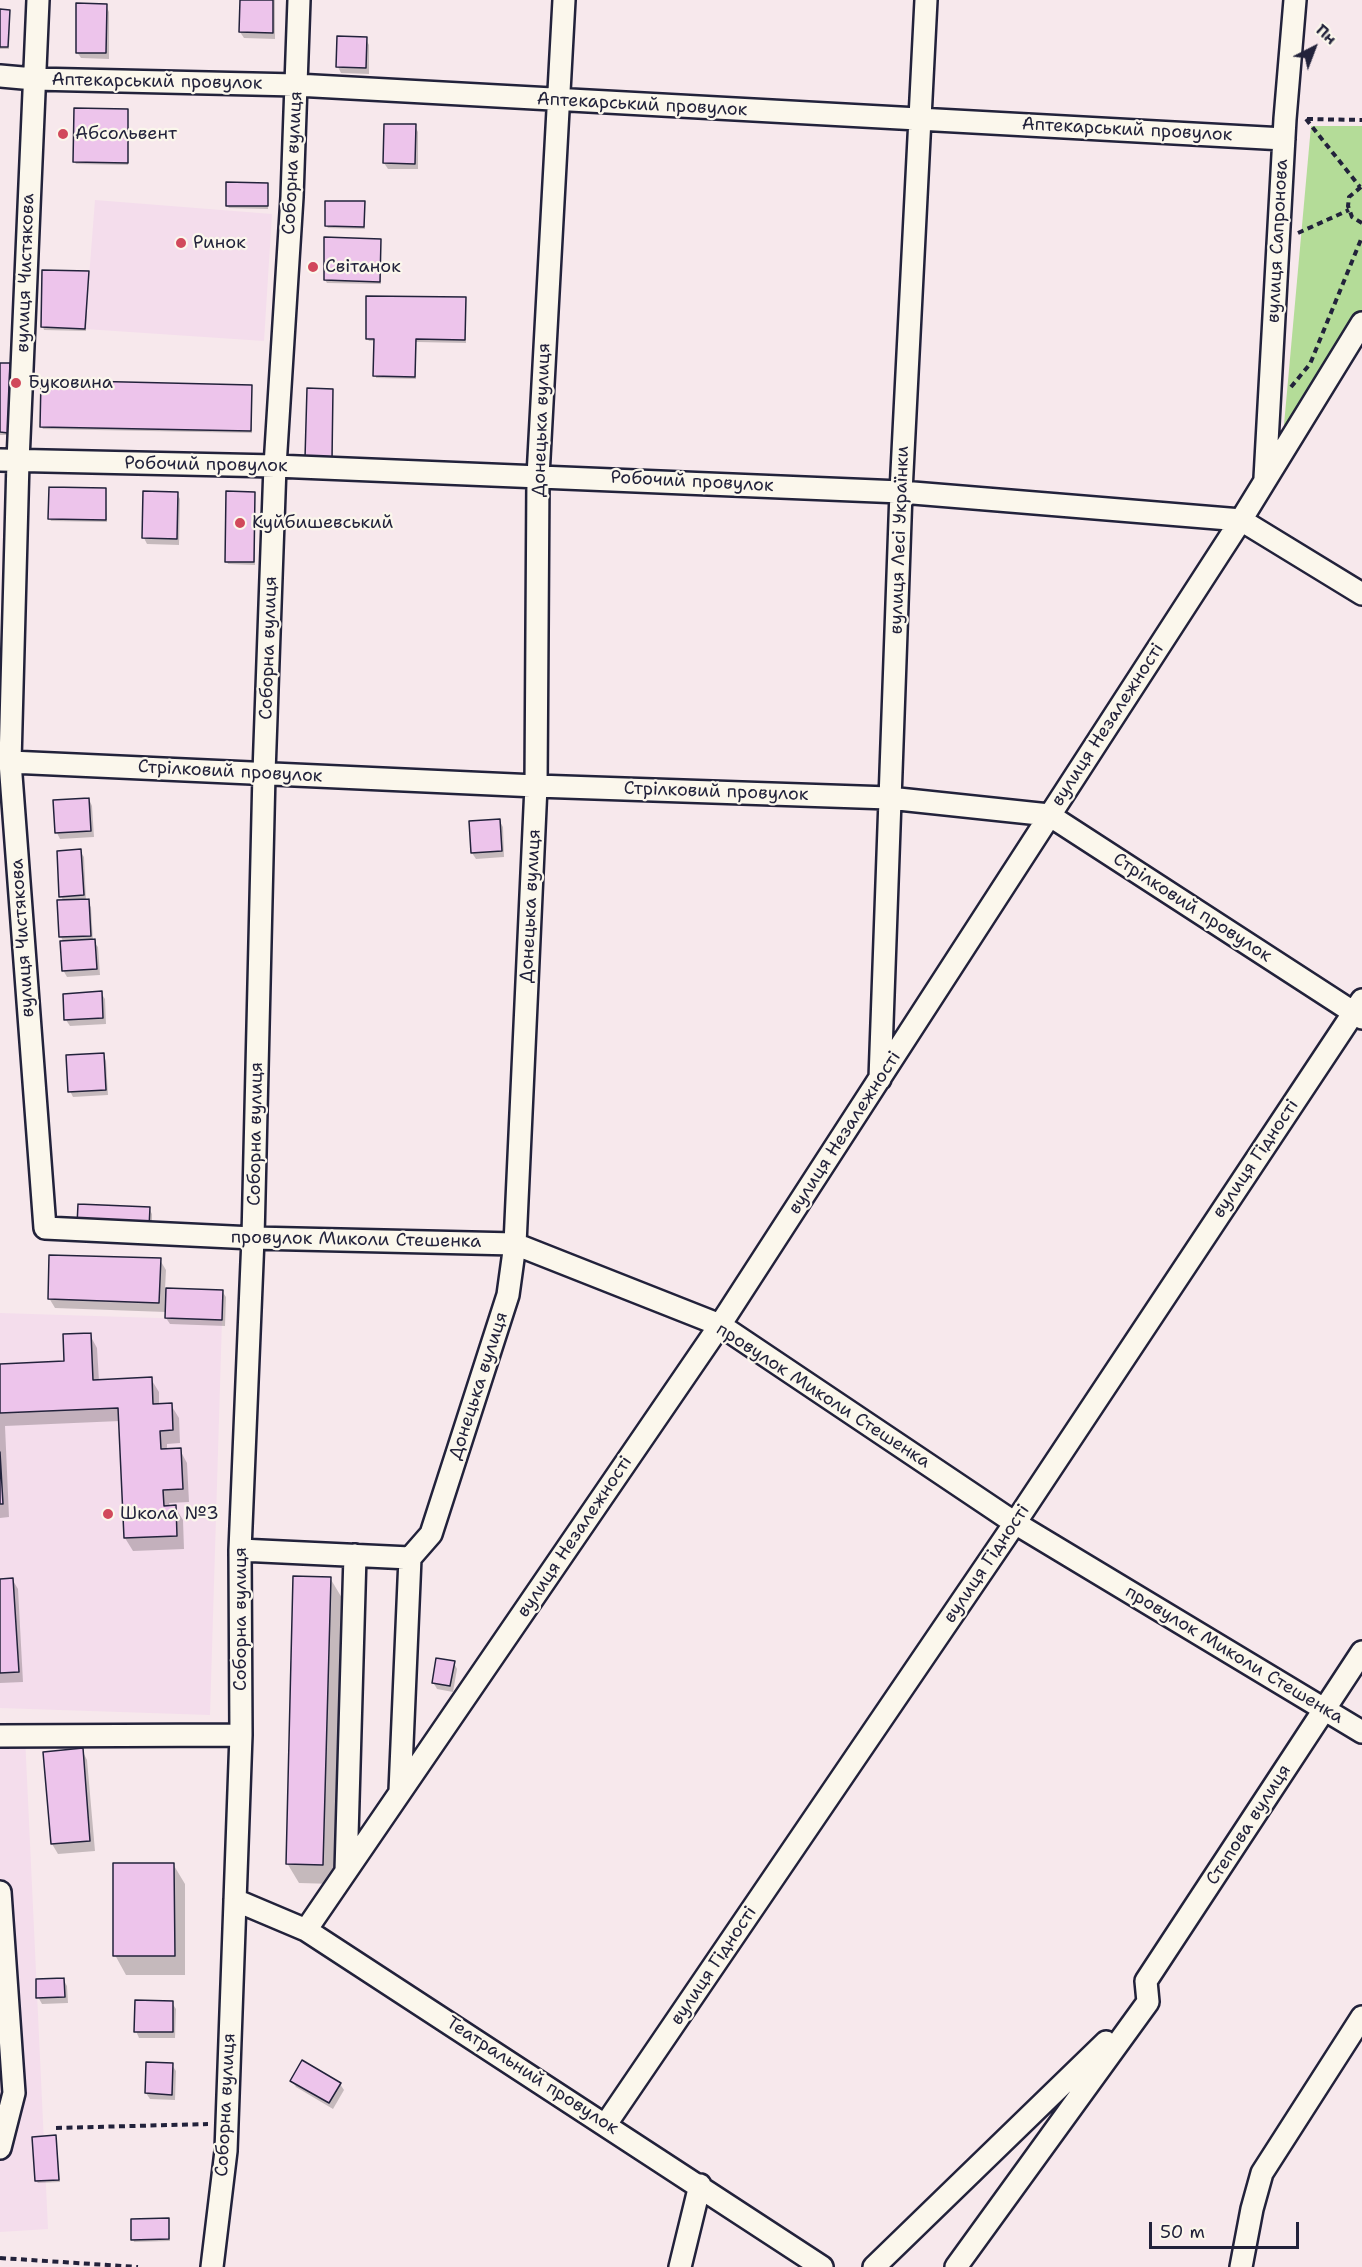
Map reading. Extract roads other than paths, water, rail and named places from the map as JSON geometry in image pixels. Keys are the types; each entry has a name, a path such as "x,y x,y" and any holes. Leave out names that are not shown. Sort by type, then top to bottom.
{"street":[{"name":"вулиця Чистякова","path":"38,0 9,460 10,762 45,1228"},
{"name":"Соборна вулиця","path":"212,2267 226,2151 241,1735 240,1550 253,1238 264,773 276,466 292,197 299,0"},
{"name":"Донецька вулиця","path":"410,1558 431,1534 508,1294 515,1244 536,786 538,476 564,0"},
{"name":"вулиця Лесі Українки","path":"879,1080 901,492 926,0"},
{"name":"вулиця Сапронова","path":"1264,482 1284,129 1295,0"},
{"name":"Аптекарський провулок","path":"0,76 34,79 296,85 920,120 1284,129"},
{"name":"вулиця Незалежності","path":"306,1930 720,1325 1241,520 1362,323"},
{"name":"Робочий провулок","path":"9,460 276,466 901,492 1241,520 1362,594"},
{"name":"Стрілковий провулок","path":"10,762 536,786 890,798 1049,815 1359,1010"},
{"name":"вулиця Гідності","path":"606,2124 1359,1010"},
{"name":"провулок Миколи Стешенка","path":"45,1228 253,1238 515,1244 720,1325 1015,1522 1362,1732"},
{"path":"240,1550 410,1558 400,1791"},
{"path":"346,1871 355,1555"},
{"name":"Степова вулиця","path":"956,2267 1148,2002 1146,1982 1362,1652"},
{"path":"0,1736 241,1735"},
{"path":"0,1892 14,2093 0,2148"},
{"name":"Театральний провулок","path":"235,1900 306,1930 822,2267"},
{"path":"874,2267 1148,2002"},
{"path":"1241,2267 1252,2209 1262,2173 1362,2017"},
{"path":"680,2267 700,2186"}],"place":[{"name":"Абсольвент","path":"63,134"},
{"name":"Ринок","path":"181,243"},
{"name":"Світанок","path":"313,267"},
{"name":"Буковина","path":"16,383"},
{"name":"Куйбишевський","path":"240,523"},
{"name":"Школа №3","path":"108,1514"}]}
